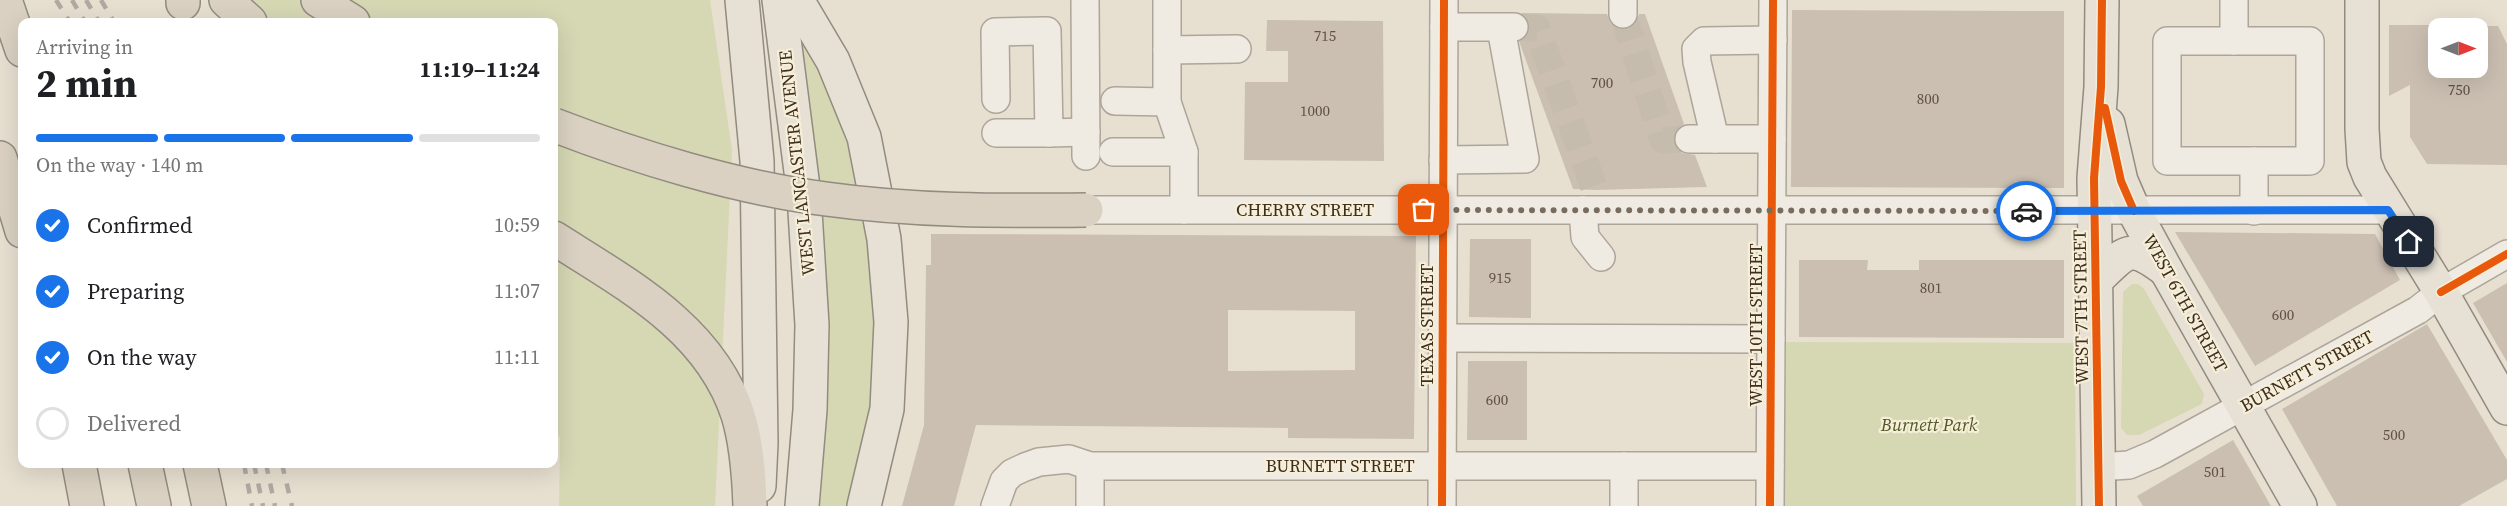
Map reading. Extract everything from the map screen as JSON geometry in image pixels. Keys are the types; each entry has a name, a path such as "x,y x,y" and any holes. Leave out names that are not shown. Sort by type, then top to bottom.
{"highway":[{"path":"5,0 18,38"},
{"path":"226,0 246,18"},
{"path":"318,0 346,18"},
{"path":"558,126 673,164 824,199 971,211 1086,210"},
{"path":"0,158 18,216"},
{"path":"0,170 18,217"},
{"path":"558,241 678,322 707,356 726,388 738,415 746,448 750,506"},
{"path":"79,468 87,506"},
{"path":"146,468 154,506"},
{"path":"201,468 209,506"}],"main road":[{"name":"WEST LANCASTER AVENUE","path":"742,0 757,161 761,443 758,506"},
{"name":"WEST LANCASTER AVENUE","path":"779,0 804,195 812,325 810,410 801,506"},
{"path":"797,0 834,62 864,137 884,239 891,322 887,409 864,506"},
{"name":"WEST 7TH STREET","path":"2099,506 2094,178 2101,87 2102,0"},
{"path":"2362,0 2364,162 2388,210 2441,292 2507,408"},
{"name":"WEST 6TH STREET","path":"2101,87 2121,181 2134,211 2300,506"},
{"path":"757,161 774,292 777,404 773,506"},
{"path":"2096,280 2124,253 2133,252 2147,256 2166,270"}],"street":[{"path":"996,133 1049,133 1086,144 1085,0"},
{"path":"1167,0 1167,102 1184,152 1184,210"},
{"name":"TEXAS STREET","path":"1442,506 1444,0"},
{"name":"WEST 10TH STREET","path":"1770,506 1773,0"},
{"path":"2234,0 2234,41"},
{"path":"1443,160 1525,159 1508,28 1444,27"},
{"path":"996,99 995,32 1047,31 1049,133"},
{"path":"1772,139 1702,139 1696,49 1704,41 1773,40"},
{"path":"2167,41 2234,41 2310,41 2310,161 2167,161 2167,41"},
{"path":"1167,50 1237,49"},
{"path":"1115,101 1167,102"},
{"path":"1113,152 1184,152"},
{"path":"2254,161 2254,211"},
{"name":"CHERRY STREET","path":"1086,210 1443,210 1591,204 1772,210 1906,199 2095,211 2388,210"},
{"path":"1591,204 1585,237 1601,257"},
{"name":"BURNETT STREET","path":"2098,467 2129,465 2155,454 2418,310 2441,292 2507,254"},
{"path":"1442,338 1771,339"},
{"name":"BURNETT STREET","path":"995,506 1004,481 1012,473 1039,462 1069,459 1090,466 1770,466"},
{"path":"1090,466 1090,506"},
{"path":"1624,466 1624,505"}],"green space":[{"path":"227,0 710,0 732,150 715,506 559,506 558,18 224,18"},
{"path":"801,33 809,54 823,77 843,130 868,220 878,344 873,411 851,506 813,506 823,267 810,101"},
{"path":"2132,284 2138,284 2144,289 2204,394 2202,404 2139,435 2127,435 2121,428 2123,292"},
{"name":"Burnett Park","path":"1782,342 2075,343 2076,506 1782,506"}],"building":[{"path":"1792,10 2064,11 2064,188 1791,187"},
{"path":"1521,13 1607,14 1610,22 1622,30 1631,27 1637,21 1639,14 1645,14 1684,124 1675,132 1673,138 1675,146 1682,153 1695,155 1707,187 1573,189 1519,41 1527,35 1530,28 1527,19"},
{"path":"1267,20 1383,21 1384,161 1244,160 1245,82 1288,82 1288,51 1266,51"},
{"path":"2389,25 2428,25 2428,78 2488,78 2488,26 2498,26 2507,44 2507,165 2427,164 2410,137 2410,85 2389,96"},
{"path":"2175,232 2375,234 2400,280 2255,366"},
{"path":"931,234 1416,236 1414,439 1288,438 1288,428 976,425 954,506 902,506 924,425 926,265 931,265","holes":["1228,310 1355,311 1355,370 1228,371"]},
{"path":"1470,239 1531,239 1531,318 1469,317"},
{"path":"1799,260 1868,260 1867,270 1919,270 1919,260 2064,260 2064,338 1799,337"},
{"path":"2507,283 2507,362 2473,303"},
{"path":"2427,324 2507,460 2507,479 2459,506 2337,506 2282,409"},
{"path":"1468,361 1527,361 1527,440 1467,440"},
{"path":"2233,440 2271,506 2143,506 2137,496"}],"tunnel":[{"path":"1623,14 1663,140 1689,139"},
{"path":"1514,27 1537,28 1595,190"}],"railway":[{"path":"56,0 67,18"},
{"path":"72,0 83,18"},
{"path":"86,0 97,18"},
{"path":"101,0 112,18"},
{"path":"245,468 252,506"},
{"path":"255,468 263,506"},
{"path":"267,468 275,506"},
{"path":"283,468 292,506"}],"cycle path":[{"path":"1442,506 1444,0"},
{"path":"1770,506 1773,0"},
{"path":"2099,506 2094,178 2101,87 2102,0"},
{"path":"2105,108 2121,181 2134,211"},
{"path":"2441,292 2507,254"}],"way so far":[{"path":"1424,210 2026,211"}],"route":[{"path":"2026,211 2388,210 2409,242"}]}
